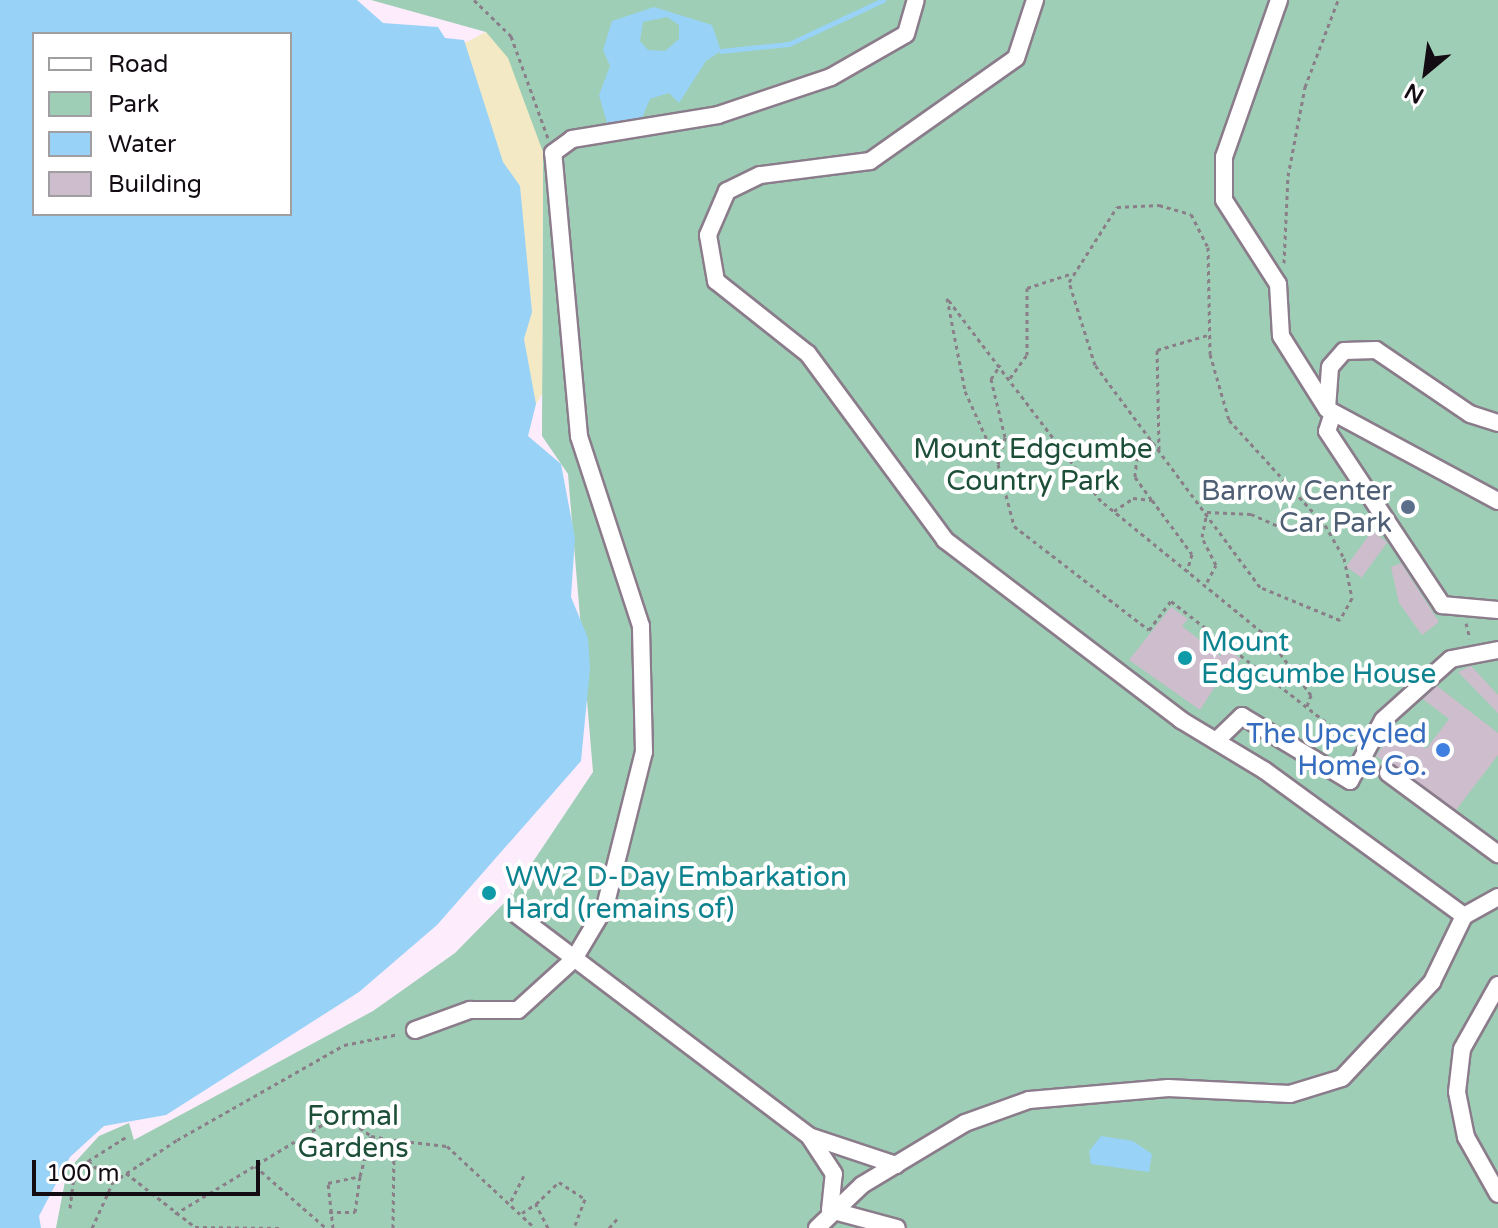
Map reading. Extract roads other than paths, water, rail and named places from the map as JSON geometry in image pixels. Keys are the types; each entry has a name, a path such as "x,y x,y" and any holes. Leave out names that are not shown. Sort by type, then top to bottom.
{"lane":[{"path":"415,1030 470,1010 518,1010 574,959 605,907 644,752 641,626 579,436 553,153 572,139 718,115 831,77 906,34 916,0"},
{"path":"1035,0 1016,58 870,161 760,175 727,191 708,235 716,281 808,354 945,540 1216,741 1464,916"},
{"path":"1279,0 1224,157 1224,200 1278,284 1281,336 1330,411 1498,501"},
{"path":"1498,423 1470,414 1376,350 1344,351 1330,367 1327,431 1418,574 1442,605 1498,610"},
{"path":"1216,741 1242,716 1350,781 1383,720 1451,659 1498,650"},
{"path":"1388,773 1498,854"},
{"path":"817,1228 830,1210 965,1123 1029,1100 1168,1088 1290,1094 1342,1078 1432,982 1464,916 1498,897"},
{"path":"517,915 809,1136 896,1165"},
{"path":"1498,985 1462,1049 1457,1092 1466,1137 1498,1194"},
{"path":"809,1136 834,1174 830,1210"},
{"path":"830,1210 897,1228"}],"water":[{"path":"0,0 357,0 383,23 438,27 445,38 464,40 503,162 520,186 532,312 524,339 536,404 528,436 561,464 575,538 571,597 588,638 590,668 581,761 437,925 359,992 166,1115 104,1126 70,1157 39,1216 41,1228 0,1228"},
{"path":"654,7 712,25 721,51 706,61 679,103 669,93 650,99 642,118 607,123 599,95 610,66 603,50 612,21","holes":["667,17 679,25 679,39 665,51 648,50 640,41 643,22"]},
{"path":"1101,1136 1133,1141 1152,1154 1149,1172 1091,1164 1089,1151"}],"waterway":[{"path":"721,51 789,44 883,0"}],"place":[{"name":"Barrow Center Car Park","path":"1408,507"},
{"name":"Mount Edgcumbe House","path":"1185,658"},
{"name":"The Upcycled Home Co.","path":"1443,750"},
{"name":"WW2 D-Day Embarkation Hard (remains of)","path":"489,893"}],"park label":[{"name":"Mount Edgcumbe Country Park","path":"1033,465"},
{"name":"Formal Gardens","path":"353,1132"}]}
